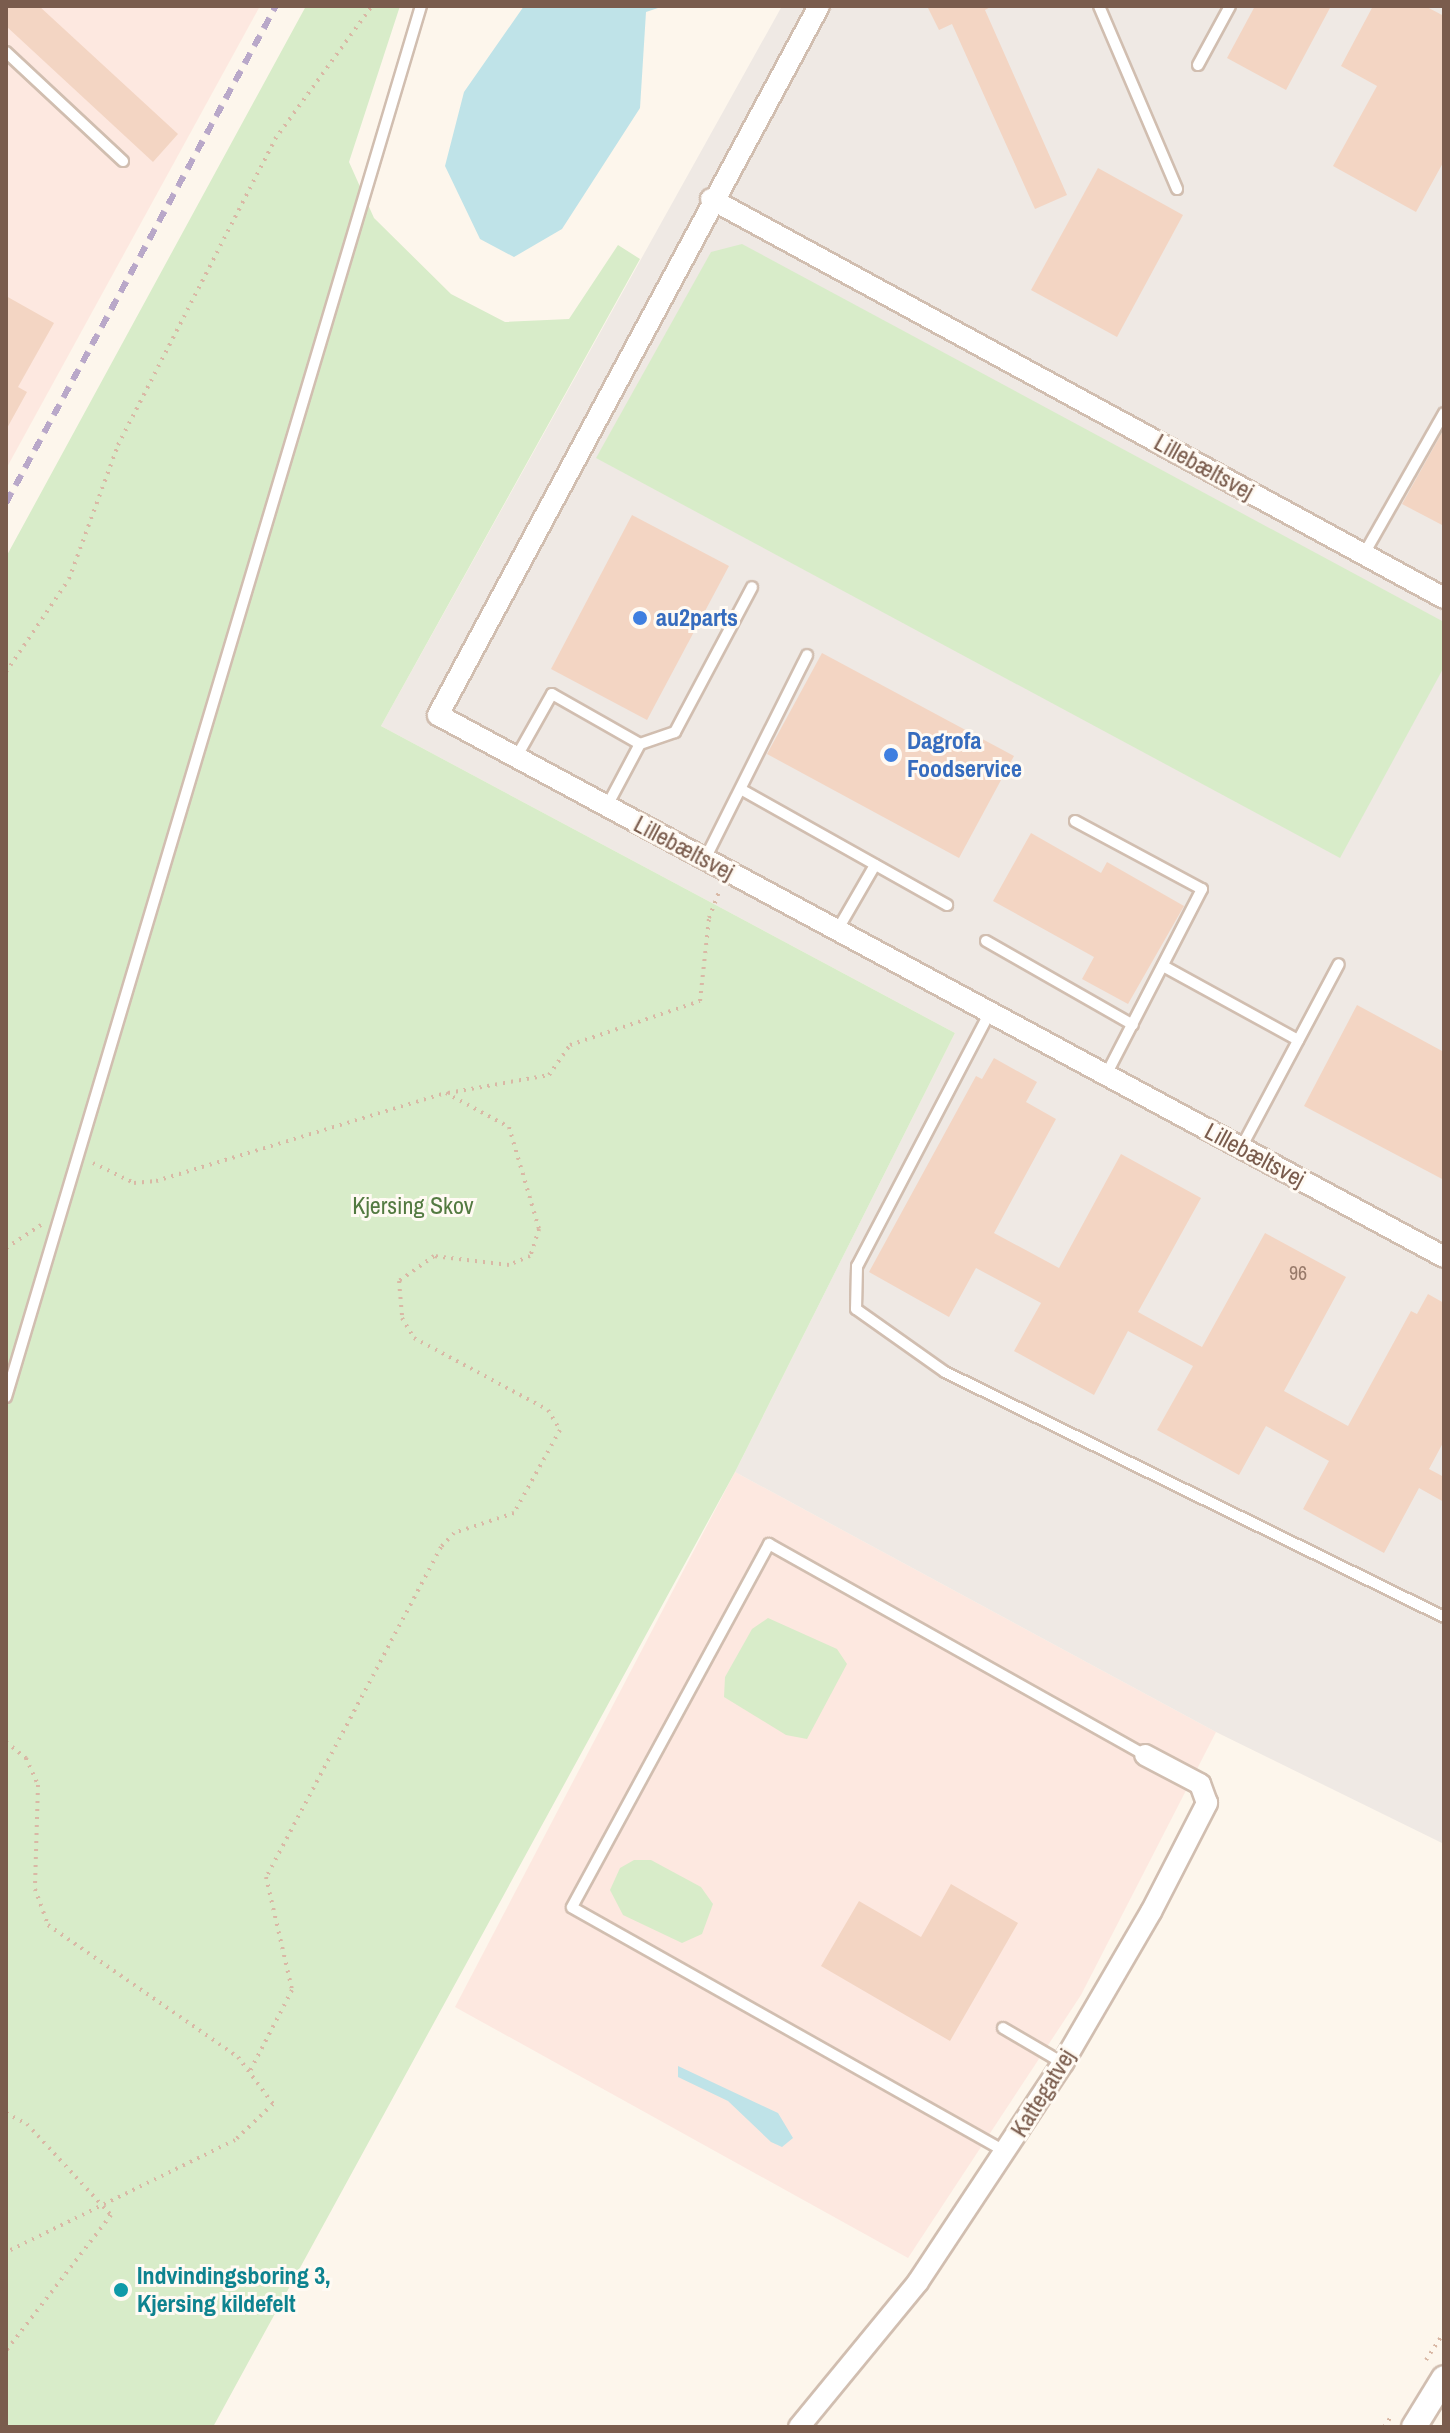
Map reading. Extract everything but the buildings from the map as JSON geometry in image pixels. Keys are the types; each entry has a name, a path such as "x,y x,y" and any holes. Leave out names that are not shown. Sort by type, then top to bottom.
{"street":[{"name":"Lillebæltsvej","path":"819,6 711,199 438,715 1444,1257"},
{"name":"Lillebæltsvej","path":"711,199 1444,598"},
{"name":"Kattegatvej","path":"799,2427 918,2282 1006,2152 1063,2063 1207,1803 1200,1784 1145,1755"},
{"path":"1414,2427 1444,2378"}],"lane":[{"path":"6,1397 421,6"},
{"path":"1099,6 1177,189"},
{"path":"1198,65 1230,6"},
{"path":"6,52 123,161"},
{"path":"1364,554 1444,413"},
{"path":"607,806 640,744 675,732 752,587"},
{"path":"705,859 744,791 753,753 807,655"},
{"path":"517,756 552,694 640,744"},
{"path":"744,791 947,905"},
{"path":"1075,821 1202,889 1165,967 1106,1075"},
{"path":"838,929 875,865"},
{"path":"986,941 1133,1025"},
{"path":"1241,1148 1339,964"},
{"path":"1165,967 1298,1040"},
{"path":"990,1012 857,1266 856,1309 945,1372 1444,1617"},
{"path":"1006,2152 572,1907 769,1544 1145,1755"},
{"path":"1003,2028 1063,2063"}],"path":[{"path":"6,672 69,579 118,445 275,139 372,6"},
{"path":"78,1156 134,1183 156,1181 446,1093 549,1075 570,1045 700,1001 709,918 727,871"},
{"path":"250,2071 292,1990 266,1894 275,1859 441,1547 454,1533 514,1513 560,1430 548,1410 414,1338 402,1318 399,1281 417,1263 434,1256 509,1265 537,1246 517,1139 509,1127 446,1093"},
{"path":"6,1248 61,1211"},
{"path":"6,1742 26,1758 38,1785 35,1889 48,1925 250,2071 273,2104 235,2140 98,2201 6,2252"},
{"path":"6,2113 27,2124 111,2215 6,2351"}],"shaded area":[{"path":"6,6 260,6 6,469"},
{"path":"782,6 1444,6 1444,1844 1216,1732 735,1472 955,1033 381,726"},
{"path":"735,1472 1216,1732 1081,1995 908,2258 455,2007"}],"green space":[{"name":"Kjersing Skov","path":"306,6 400,6 349,162 374,218 451,294 505,322 569,319 618,245 640,259 381,726 955,1033 735,1472 213,2427 6,2427 6,557"},
{"path":"742,244 1444,622 1444,667 1340,858 596,458 711,252"},
{"path":"768,1618 837,1649 847,1664 807,1739 786,1735 724,1697 725,1677 752,1629"},
{"path":"634,1860 651,1860 701,1887 713,1904 702,1934 682,1943 623,1915 610,1890 620,1868"}],"water":[{"path":"524,6 664,6 646,12 640,108 562,229 514,257 480,239 445,166 464,92"},
{"path":"678,2066 778,2113 793,2138 782,2147 771,2142 728,2101 678,2077"}],"railway":[{"path":"6,503 276,6"}],"place":[{"name":"au2parts","path":"640,618"},
{"name":"Dagrofa Foodservice","path":"891,755"},
{"name":"Indvindingsboring 3, Kjersing kildefelt","path":"121,2290"}]}
